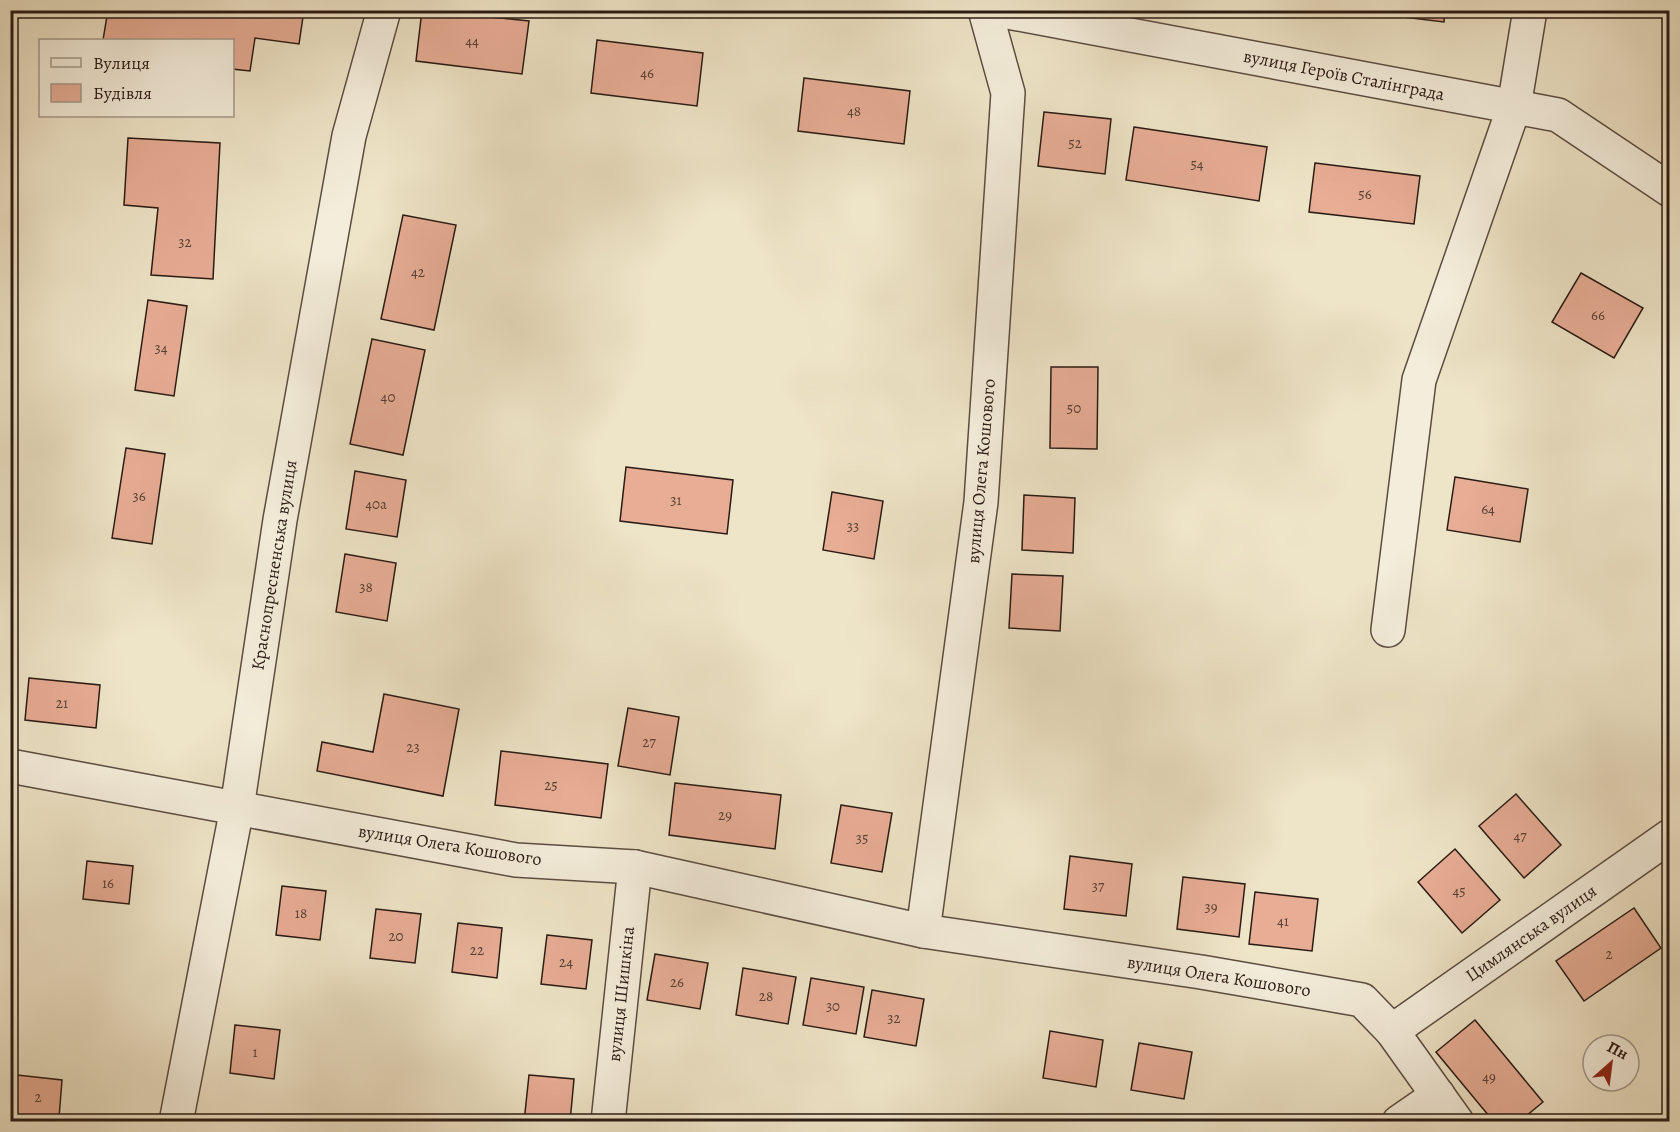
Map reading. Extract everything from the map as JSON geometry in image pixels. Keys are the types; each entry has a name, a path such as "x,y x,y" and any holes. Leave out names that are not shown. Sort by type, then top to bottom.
{"street":[{"name":"Краснопресненська вулиця","path":"176,1122 237,808 280,520 349,136 384,10"},
{"name":"вулиця Олега Кошового","path":"923,931 981,502 1008,93 985,10"},
{"name":"вулиця Героїв Сталінграда","path":"998,10 1558,115 1670,190"},
{"path":"1388,630 1419,380 1514,107 1530,10"},
{"name":"вулиця Олега Кошового","path":"10,766 516,860 635,867 923,931 1201,972 1362,1000 1392,1031 1457,1122"},
{"name":"Цимлянська вулиця","path":"1392,1031 1670,836"},
{"name":"вулиця Шишкіна","path":"608,1122 635,867"},
{"path":"1399,1122 1438,1095"}],"building":[{"path":"108,10 304,10 299,44 255,38 250,71 234,69 234,39 103,39"},
{"path":"422,10 529,21 522,74 416,61"},
{"path":"1345,10 1445,10 1444,22"},
{"path":"597,40 703,53 697,106 591,93"},
{"path":"804,78 910,91 904,144 798,131"},
{"path":"1044,112 1111,119 1105,174 1038,166"},
{"path":"1134,127 1267,147 1259,201 1126,180"},
{"path":"128,138 220,143 213,279 151,275 158,208 124,205"},
{"path":"1315,163 1420,176 1414,224 1309,212"},
{"path":"403,215 456,225 434,330 381,319"},
{"path":"1581,273 1643,308 1614,358 1552,322"},
{"path":"148,300 187,306 174,396 135,390"},
{"path":"372,339 425,350 403,455 350,444"},
{"path":"1051,367 1098,367 1097,449 1050,448"},
{"path":"126,448 165,454 152,544 112,538"},
{"path":"626,467 733,480 727,534 620,521"},
{"path":"355,471 406,480 397,537 346,529"},
{"path":"1455,477 1528,489 1520,542 1447,530"},
{"path":"832,492 883,501 874,559 823,550"},
{"path":"1024,495 1075,498 1073,553 1022,550"},
{"path":"345,554 396,563 387,621 336,612"},
{"path":"1012,574 1063,576 1060,631 1009,628"},
{"path":"29,678 100,685 96,728 25,720"},
{"path":"384,694 459,709 443,796 317,771 322,742 373,752"},
{"path":"628,708 679,717 670,775 618,766"},
{"path":"501,751 608,764 601,818 495,805"},
{"path":"675,783 781,795 775,849 669,835"},
{"path":"1516,794 1561,845 1524,878 1479,826"},
{"path":"841,805 892,813 882,872 831,863"},
{"path":"1455,849 1500,900 1462,933 1418,882"},
{"path":"1070,856 1132,864 1126,916 1064,909"},
{"path":"87,861 133,866 129,904 83,899"},
{"path":"1183,877 1245,884 1239,937 1177,929"},
{"path":"282,886 326,891 320,940 276,935"},
{"path":"1255,892 1318,899 1312,951 1249,944"},
{"path":"1634,908 1661,948 1584,1001 1556,961"},
{"path":"376,909 421,914 415,963 370,958"},
{"path":"458,923 502,928 497,978 452,972"},
{"path":"547,935 592,940 586,989 541,984"},
{"path":"655,954 708,963 700,1009 647,1000"},
{"path":"743,968 796,977 788,1024 736,1015"},
{"path":"811,978 864,987 856,1034 803,1025"},
{"path":"872,990 924,999 916,1046 864,1037"},
{"path":"1475,1020 1543,1102 1519,1122 1494,1122 1436,1052"},
{"path":"235,1025 280,1030 274,1079 230,1073"},
{"path":"1050,1031 1103,1040 1096,1087 1043,1078"},
{"path":"1139,1043 1192,1052 1184,1099 1131,1090"},
{"path":"17,1075 62,1080 59,1118 13,1114"},
{"path":"529,1075 574,1079 570,1122 524,1122"}]}
